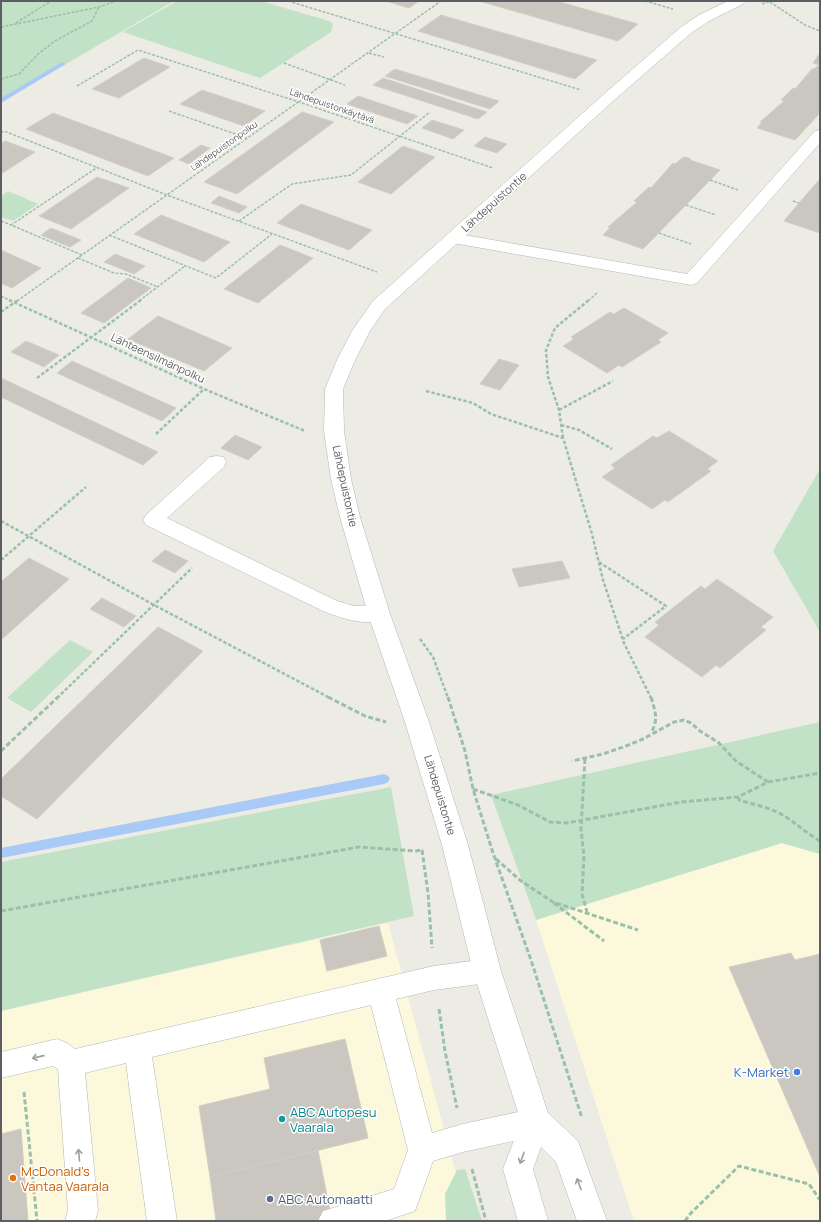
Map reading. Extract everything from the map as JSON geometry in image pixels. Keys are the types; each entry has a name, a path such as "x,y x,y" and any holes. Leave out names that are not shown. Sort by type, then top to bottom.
{"street":[{"name":"Lähdepuistontie","path":"592,1221 567,1152 536,1122 487,971 455,844 350,517 341,478 334,431 334,389 346,360 361,331 380,305 403,282 686,30 704,18 746,4"},
{"path":"533,1221 518,1170 536,1122"}],"lane":[{"path":"453,238 691,280 820,134"},
{"path":"217,462 153,520 330,606 353,614 380,614"},
{"path":"71,1063 434,978 487,971"},
{"path":"333,1221 405,1201 422,1150 381,991"},
{"path":"136,1048 162,1221"},
{"path":"11,1063 57,1052 71,1063 83,1211 80,1221"},
{"path":"422,1150 463,1138 536,1122"}],"path":[{"path":"14,24 51,1"},
{"path":"1,27 100,7 116,1"},
{"path":"288,1 608,98"},
{"name":"Lähdepuistonpolku","path":"1,312 441,1"},
{"path":"746,4 770,1 805,25 820,32"},
{"path":"1,79 18,74 38,54 55,41 92,21 100,7"},
{"name":"Lähdepuistonkäytävä","path":"77,86 138,50 299,102 521,177"},
{"path":"369,53 384,57"},
{"path":"284,63 345,85"},
{"path":"170,111 248,138"},
{"path":"239,221 292,184 351,175 430,112"},
{"path":"1,133 4,131 167,195 403,282"},
{"path":"11,225 98,167"},
{"path":"1,221 82,255"},
{"path":"659,233 716,252"},
{"path":"109,235 216,278 272,234"},
{"path":"78,258 114,273 126,274 158,287"},
{"path":"37,378 186,266"},
{"path":"598,292 555,328 546,350 548,377 559,410 563,438 592,534 603,580 623,639 650,695 657,715 655,726 648,736"},
{"name":"Lähteensilmänpolku","path":"1,296 204,389 300,430 309,431"},
{"path":"559,410 613,381"},
{"path":"156,434 204,389"},
{"path":"426,391 473,403 491,414 563,438"},
{"path":"561,425 579,430 612,449"},
{"path":"1,560 86,487"},
{"path":"1,521 154,606 365,716"},
{"path":"1,751 213,549"},
{"path":"598,561 666,606 623,639"},
{"path":"419,637 433,657 443,682 493,853 531,960 584,1124"},
{"path":"384,715 388,730"},
{"path":"572,761 603,754 648,736 674,722 684,720 719,742 736,761 768,782"},
{"path":"584,759 581,820 584,856 582,894 587,912"},
{"path":"473,788 518,805 550,822 566,823 681,802 738,797 768,782 820,774"},
{"path":"738,797 739,800 772,810 786,817 802,830 820,841"},
{"path":"1,911 359,847 415,851 489,839"},
{"path":"420,843 428,893 434,978 445,1052 463,1138 486,1221"},
{"path":"493,853 500,864 521,881 604,941"},
{"path":"552,902 587,912 638,930"},
{"path":"11,1063 37,1221"},
{"path":"685,1221 691,1213 739,1166 809,1184 820,1200"}],"shaded area":[{"path":"782,843 820,854 820,1221 634,1221 536,920"},
{"path":"388,923 469,1221 1,1221 1,1011"}],"green space":[{"path":"1,1 174,1 1,102"},
{"path":"177,1 261,1 329,21 333,24 331,32 260,78 123,32"},
{"path":"8,191 38,204 13,221 1,217 1,196"},
{"path":"820,469 820,632 773,551"},
{"path":"70,640 93,652 31,712 7,698"},
{"path":"820,722 820,854 782,843 536,920 491,795"},
{"path":"391,787 414,916 1,1011 1,862"},
{"path":"465,1169 482,1221 446,1221 445,1194 457,1170"}],"building":[{"path":"386,1 419,1 409,8"},
{"path":"479,1 556,1 638,24 618,41"},
{"path":"441,15 597,60 575,79 418,31"},
{"path":"820,53 820,113 795,140 757,128 762,122 760,122 784,101 781,100 793,88 795,89 812,69 819,65 813,63"},
{"path":"144,58 170,67 119,98 92,89"},
{"path":"395,69 499,101 490,109 385,76"},
{"path":"383,78 487,112 478,119 373,85"},
{"path":"202,90 265,111 244,126 180,104"},
{"path":"358,96 418,116 407,124 347,104"},
{"path":"302,112 334,122 237,194 204,182"},
{"path":"53,113 174,158 148,176 26,129"},
{"path":"432,120 464,130 453,139 422,128"},
{"path":"485,137 507,144 497,153 474,146"},
{"path":"5,141 35,152 1,174 1,143"},
{"path":"201,145 210,148 189,164 179,160"},
{"path":"403,146 435,157 391,194 358,182"},
{"path":"686,157 691,159 690,160 720,170 643,249 603,235 610,228 608,227 637,202 634,201 649,187 651,188 673,163 675,164 682,158"},
{"path":"97,177 129,188 71,229 39,216"},
{"path":"820,179 820,233 784,221 799,203"},
{"path":"219,196 247,207 239,213 211,203"},
{"path":"301,204 372,230 349,250 277,223"},
{"path":"161,215 230,242 204,262 134,234"},
{"path":"51,228 81,240 70,247 41,235"},
{"path":"280,245 313,258 258,303 224,289"},
{"path":"1,250 41,268 12,288 1,283"},
{"path":"115,254 145,266 134,274 104,262"},
{"path":"128,278 151,288 104,323 81,313"},
{"path":"624,308 668,333 658,340 661,342 622,367 619,365 607,373 563,346 574,339 571,337 610,312 614,314"},
{"path":"158,316 232,348 204,371 128,339"},
{"path":"26,341 59,355 44,367 11,352"},
{"path":"499,359 519,365 500,390 480,384"},
{"path":"72,361 176,408 162,421 57,373"},
{"path":"1,378 158,452 143,465 1,397"},
{"path":"669,431 718,461 707,469 711,471 668,502 665,500 652,509 602,477 615,468 611,465 653,436 657,438"},
{"path":"235,435 262,447 248,460 221,448"},
{"path":"165,550 188,561 175,573 152,561"},
{"path":"29,558 69,579 1,640 1,582"},
{"path":"562,561 570,578 519,587 512,569"},
{"path":"717,579 773,617 761,627 766,630 720,668 716,665 702,677 645,637 659,625 655,622 701,586 705,589"},
{"path":"102,598 136,616 124,627 90,609"},
{"path":"158,627 203,651 37,819 1,796 1,779"},
{"path":"379,926 387,956 327,971 320,940"},
{"name":"K-Market","path":"791,953 795,960 820,954 820,1177 729,967"},
{"name":"ABC Autopesu Vaarala","path":"345,1039 368,1138 210,1177 199,1106 270,1089 264,1058"},
{"name":"McDonald's Vantaa Vaarala","path":"21,1129 28,1221 1,1221 1,1134"},
{"name":"ABC Automaatti","path":"318,1150 332,1221 216,1221 210,1177"}],"waterway":[{"path":"1,101 62,64"},
{"path":"1,853 384,779"}],"place":[{"name":"K-Market","path":"797,1072"},
{"name":"ABC Autopesu Vaarala","path":"282,1119"},
{"name":"McDonald's Vantaa Vaarala","path":"13,1178"},
{"name":"ABC Automaatti","path":"270,1199"}]}
